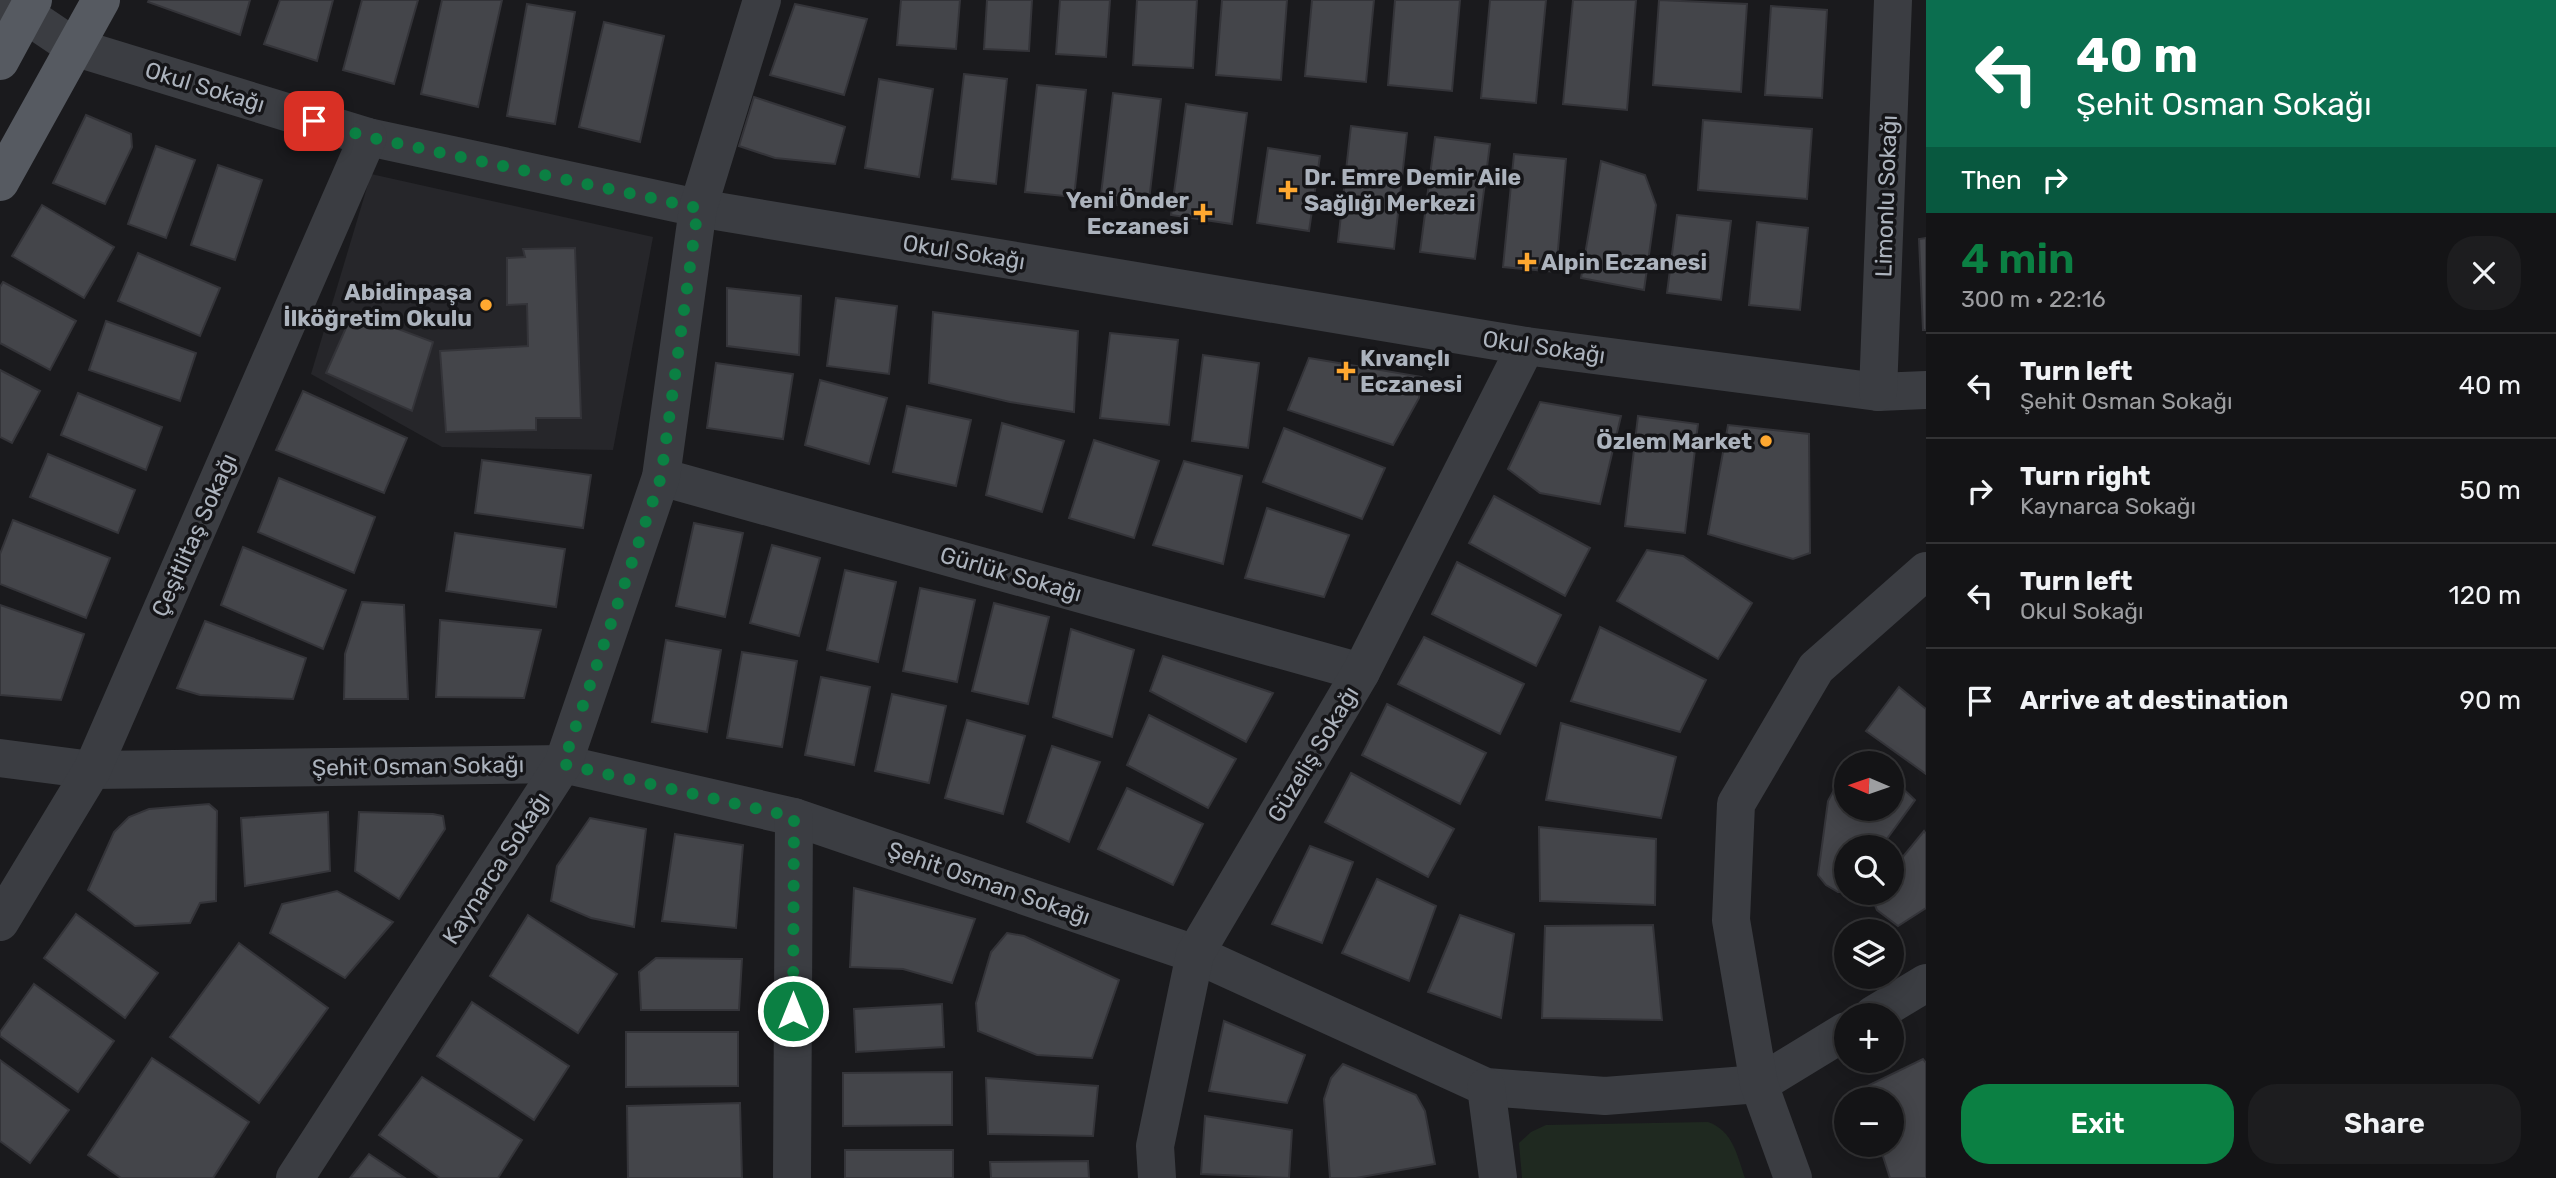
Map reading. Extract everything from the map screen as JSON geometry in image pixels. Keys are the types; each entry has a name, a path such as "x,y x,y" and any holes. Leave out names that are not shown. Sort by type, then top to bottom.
{"main road":[{"path":"0,182 102,0"},
{"path":"0,61 20,5"}],"street":[{"name":"Kaynarca Sokağı","path":"295,1178 563,764 661,477 698,208 762,0"},
{"name":"Limonlu Sokağı","path":"1878,392 1893,0"},
{"name":"Okul Sokağı","path":"20,5 74,47 368,137 698,208 1526,346 1878,392 1926,390"},
{"name":"Çeşitlitaş Sokağı","path":"0,922 92,769 368,137"},
{"name":"Güzeliş Sokağı","path":"1157,1178 1156,1146 1195,954 1361,672 1526,346"},
{"name":"Gürlük Sokağı","path":"661,477 1361,672"},
{"path":"1793,1178 1759,1084 1731,920 1736,804 1816,668 1926,571"},
{"name":"Şehit Osman Sokağı","path":"0,758 92,769 563,764 794,817 1195,954 1486,1087 1605,1096 1759,1084 1834,1038"},
{"path":"792,1178 794,817"},
{"path":"1893,1003 1926,983"},
{"path":"1486,1087 1498,1178"}],"shaded area":[{"name":"Abidinpaşa İlköğretim Okulu","path":"371,174 653,237 613,450 442,447 311,374"}],"green space":[{"path":"1708,1122 1729,1138 1745,1178 1522,1178 1519,1143 1531,1132 1546,1125"}],"building":[{"path":"250,0 240,35 148,2"},
{"path":"280,0 333,0 317,61 264,44"},
{"path":"362,0 418,0 394,84 343,70"},
{"path":"442,0 502,0 478,107 421,94"},
{"path":"901,0 960,0 956,49 897,45"},
{"path":"987,0 1032,0 1029,51 984,49"},
{"path":"1060,0 1110,0 1106,57 1056,54"},
{"path":"1137,0 1197,0 1193,68 1133,65"},
{"path":"1222,0 1287,0 1281,80 1216,75"},
{"path":"1312,0 1374,0 1366,82 1305,76"},
{"path":"1395,0 1460,0 1452,91 1388,85"},
{"path":"1490,0 1546,0 1536,103 1481,98"},
{"path":"1573,0 1636,0 1627,110 1563,104"},
{"path":"1659,0 1747,4 1741,92 1653,85"},
{"path":"527,4 575,12 555,124 507,116"},
{"path":"795,4 867,19 844,95 770,75"},
{"path":"1771,6 1827,10 1822,98 1765,95"},
{"path":"604,22 664,36 640,142 579,127"},
{"path":"964,74 1007,79 996,184 952,179"},
{"path":"879,79 933,89 919,177 865,168"},
{"path":"1037,85 1086,90 1074,197 1025,192"},
{"path":"1113,93 1161,99 1148,209 1100,203"},
{"path":"754,97 845,127 835,164 775,158 739,146"},
{"path":"1186,104 1247,113 1232,224 1171,215"},
{"path":"86,115 131,134 132,147 105,204 53,183"},
{"path":"1703,120 1812,129 1807,199 1698,190"},
{"path":"1351,126 1407,133 1394,249 1338,242"},
{"path":"1435,137 1490,144 1475,259 1420,252"},
{"path":"156,146 195,160 166,238 128,224"},
{"name":"Dr. Emre Demir Aile Sağlığı Merkezi","path":"1268,148 1320,156 1309,231 1257,223"},
{"path":"1514,154 1566,159 1556,272 1503,267"},
{"path":"1601,161 1645,175 1656,205 1644,290 1581,278"},
{"path":"218,165 262,180 235,260 191,245"},
{"path":"42,205 114,247 84,298 12,256"},
{"path":"1677,215 1731,221 1721,300 1667,293"},
{"path":"1757,222 1808,228 1800,310 1749,305"},
{"path":"1926,238 1926,330 1923,330 1919,239"},
{"path":"575,248 581,418 536,418 536,430 446,432 440,351 528,346 527,304 507,305 507,258 525,257 523,249"},
{"path":"138,253 220,288 200,336 118,301"},
{"path":"3,282 76,321 50,370 0,343 0,287"},
{"path":"727,288 801,296 799,355 727,346"},
{"path":"836,298 897,306 889,374 827,366"},
{"path":"353,312 433,342 412,411 326,373"},
{"path":"933,312 1078,331 1074,412 1010,402 929,383"},
{"path":"106,321 196,353 180,401 89,370"},
{"path":"1110,333 1178,340 1169,425 1100,418"},
{"path":"1203,355 1259,363 1248,448 1192,441"},
{"path":"1309,358 1422,377 1419,398 1393,445 1288,410"},
{"path":"716,363 793,374 783,439 707,428"},
{"path":"0,370 40,391 12,443 0,437"},
{"path":"820,380 887,398 869,464 805,445"},
{"path":"303,391 407,438 384,493 276,450"},
{"path":"78,393 162,427 146,470 61,435"},
{"path":"1540,402 1621,416 1600,504 1540,493 1508,469"},
{"path":"907,406 971,420 956,486 893,472"},
{"path":"1638,416 1698,424 1685,533 1625,526"},
{"path":"1002,423 1064,441 1042,512 986,495"},
{"path":"1728,425 1809,434 1810,553 1793,559 1708,534"},
{"path":"1284,428 1385,468 1362,519 1263,482"},
{"path":"1094,440 1159,461 1134,538 1069,518"},
{"path":"48,454 135,490 118,533 30,497"},
{"path":"482,460 591,475 583,528 475,513"},
{"path":"1184,461 1242,476 1223,564 1153,545"},
{"path":"279,478 375,517 354,573 258,532"},
{"path":"1494,496 1590,548 1565,596 1469,543"},
{"path":"1267,508 1349,535 1324,597 1245,578"},
{"path":"13,520 110,558 86,618 0,584 0,554"},
{"path":"694,523 743,533 725,617 676,606"},
{"path":"455,533 565,549 556,607 446,591"},
{"path":"772,545 820,558 799,636 750,623"},
{"path":"243,547 346,590 323,649 221,605"},
{"path":"1647,550 1683,556 1752,603 1718,659 1617,601"},
{"path":"1457,562 1561,615 1536,666 1432,614"},
{"path":"845,570 896,582 878,662 827,650"},
{"path":"920,588 975,600 957,682 903,671"},
{"path":"362,602 404,605 408,699 344,699 345,654"},
{"path":"994,603 1049,617 1028,704 972,691"},
{"path":"0,605 84,634 61,700 0,695"},
{"path":"440,620 541,630 524,698 436,697"},
{"path":"205,621 306,658 293,699 200,695 177,688"},
{"path":"1600,627 1706,680 1680,732 1571,701"},
{"path":"1071,629 1134,650 1112,737 1053,717"},
{"path":"1424,637 1524,684 1500,734 1398,684"},
{"path":"666,640 721,650 707,732 652,722"},
{"path":"742,652 797,661 782,747 727,738"},
{"path":"1163,656 1273,693 1246,742 1150,691"},
{"path":"821,677 870,687 854,765 805,755"},
{"path":"1899,687 1926,709 1926,774 1904,758 1904,751 1894,751 1866,731"},
{"path":"892,694 946,706 929,783 875,771"},
{"path":"1387,704 1486,753 1460,804 1362,755"},
{"path":"1149,715 1236,759 1208,808 1127,765"},
{"path":"967,720 1025,736 1003,814 945,798"},
{"path":"1561,723 1676,757 1661,818 1546,800"},
{"path":"1052,746 1100,762 1069,842 1027,822"},
{"path":"1351,773 1454,829 1428,877 1325,822"},
{"path":"1127,788 1203,824 1173,885 1098,849"},
{"path":"1904,789 1915,800 1904,815"},
{"path":"1834,790 1834,821 1900,821 1890,835 1834,835 1834,890 1818,875 1828,801"},
{"path":"209,804 217,811 216,901 200,903 190,923 135,926 88,890 114,832 129,817 149,809"},
{"path":"328,812 330,871 245,886 241,818"},
{"path":"359,812 443,816 445,829 399,899 355,871"},
{"path":"590,818 646,829 634,927 591,918 551,901 557,866"},
{"path":"1539,827 1656,839 1655,905 1540,901"},
{"path":"1924,831 1926,908 1904,922 1904,919 1889,919 1875,905 1904,905 1904,855"},
{"path":"675,834 743,845 736,928 662,921"},
{"path":"1310,846 1353,862 1322,943 1272,924"},
{"path":"1377,879 1436,906 1409,981 1342,953"},
{"path":"854,888 975,919 952,983 903,969 850,967"},
{"path":"337,891 393,922 345,978 270,933 282,904"},
{"path":"76,914 158,973 125,1018 44,958"},
{"path":"528,915 617,974 578,1033 490,976"},
{"path":"1460,915 1514,934 1501,1018 1428,992"},
{"path":"1653,925 1662,1020 1542,1018 1545,926"},
{"path":"1007,933 1024,936 1119,980 1092,1058 1037,1055 978,1031 976,1003 991,952"},
{"path":"239,943 328,1008 259,1103 170,1037"},
{"path":"656,958 742,959 739,1010 641,1010 639,972"},
{"path":"34,984 114,1041 78,1092 0,1036 0,1032"},
{"path":"472,1002 569,1066 534,1120 437,1056"},
{"path":"942,1004 944,1047 856,1052 854,1009"},
{"path":"1224,1021 1305,1055 1287,1103 1209,1091"},
{"path":"626,1032 738,1032 738,1086 626,1087"},
{"path":"152,1058 249,1122 213,1178 121,1178 88,1155"},
{"path":"1923,1059 1926,1063 1926,1178 1890,1178 1883,1157 1904,1157 1904,1087 1865,1087 1894,1073 1904,1073 1904,1068"},
{"path":"0,1060 69,1110 30,1163 0,1141"},
{"path":"1343,1064 1416,1095 1425,1111 1435,1164 1356,1178 1330,1178 1324,1099 1331,1078"},
{"path":"952,1072 952,1125 843,1126 843,1073"},
{"path":"422,1077 522,1140 498,1178 440,1178 379,1135"},
{"path":"986,1078 1098,1086 1093,1136 988,1134"},
{"path":"740,1103 742,1178 628,1178 627,1106"},
{"path":"1205,1116 1292,1130 1289,1178 1201,1174"},
{"path":"845,1150 953,1150 953,1178 845,1178"},
{"path":"369,1154 405,1178 350,1178"},
{"path":"1088,1161 1089,1178 991,1178 990,1162"}],"place":[{"name":"Dr. Emre Demir Aile Sağlığı Merkezi","path":"1288,190"},
{"name":"Yeni Önder Eczanesi","path":"1203,213"},
{"name":"Alpin Eczanesi","path":"1527,262"},
{"name":"Abidinpaşa İlköğretim Okulu","path":"486,305"},
{"name":"Kıvançlı Eczanesi","path":"1346,371"},
{"name":"Özlem Market","path":"1766,441"}],"route":[{"path":"314,121 368,137 698,208 661,477 563,764 794,817 793,1011"}]}
